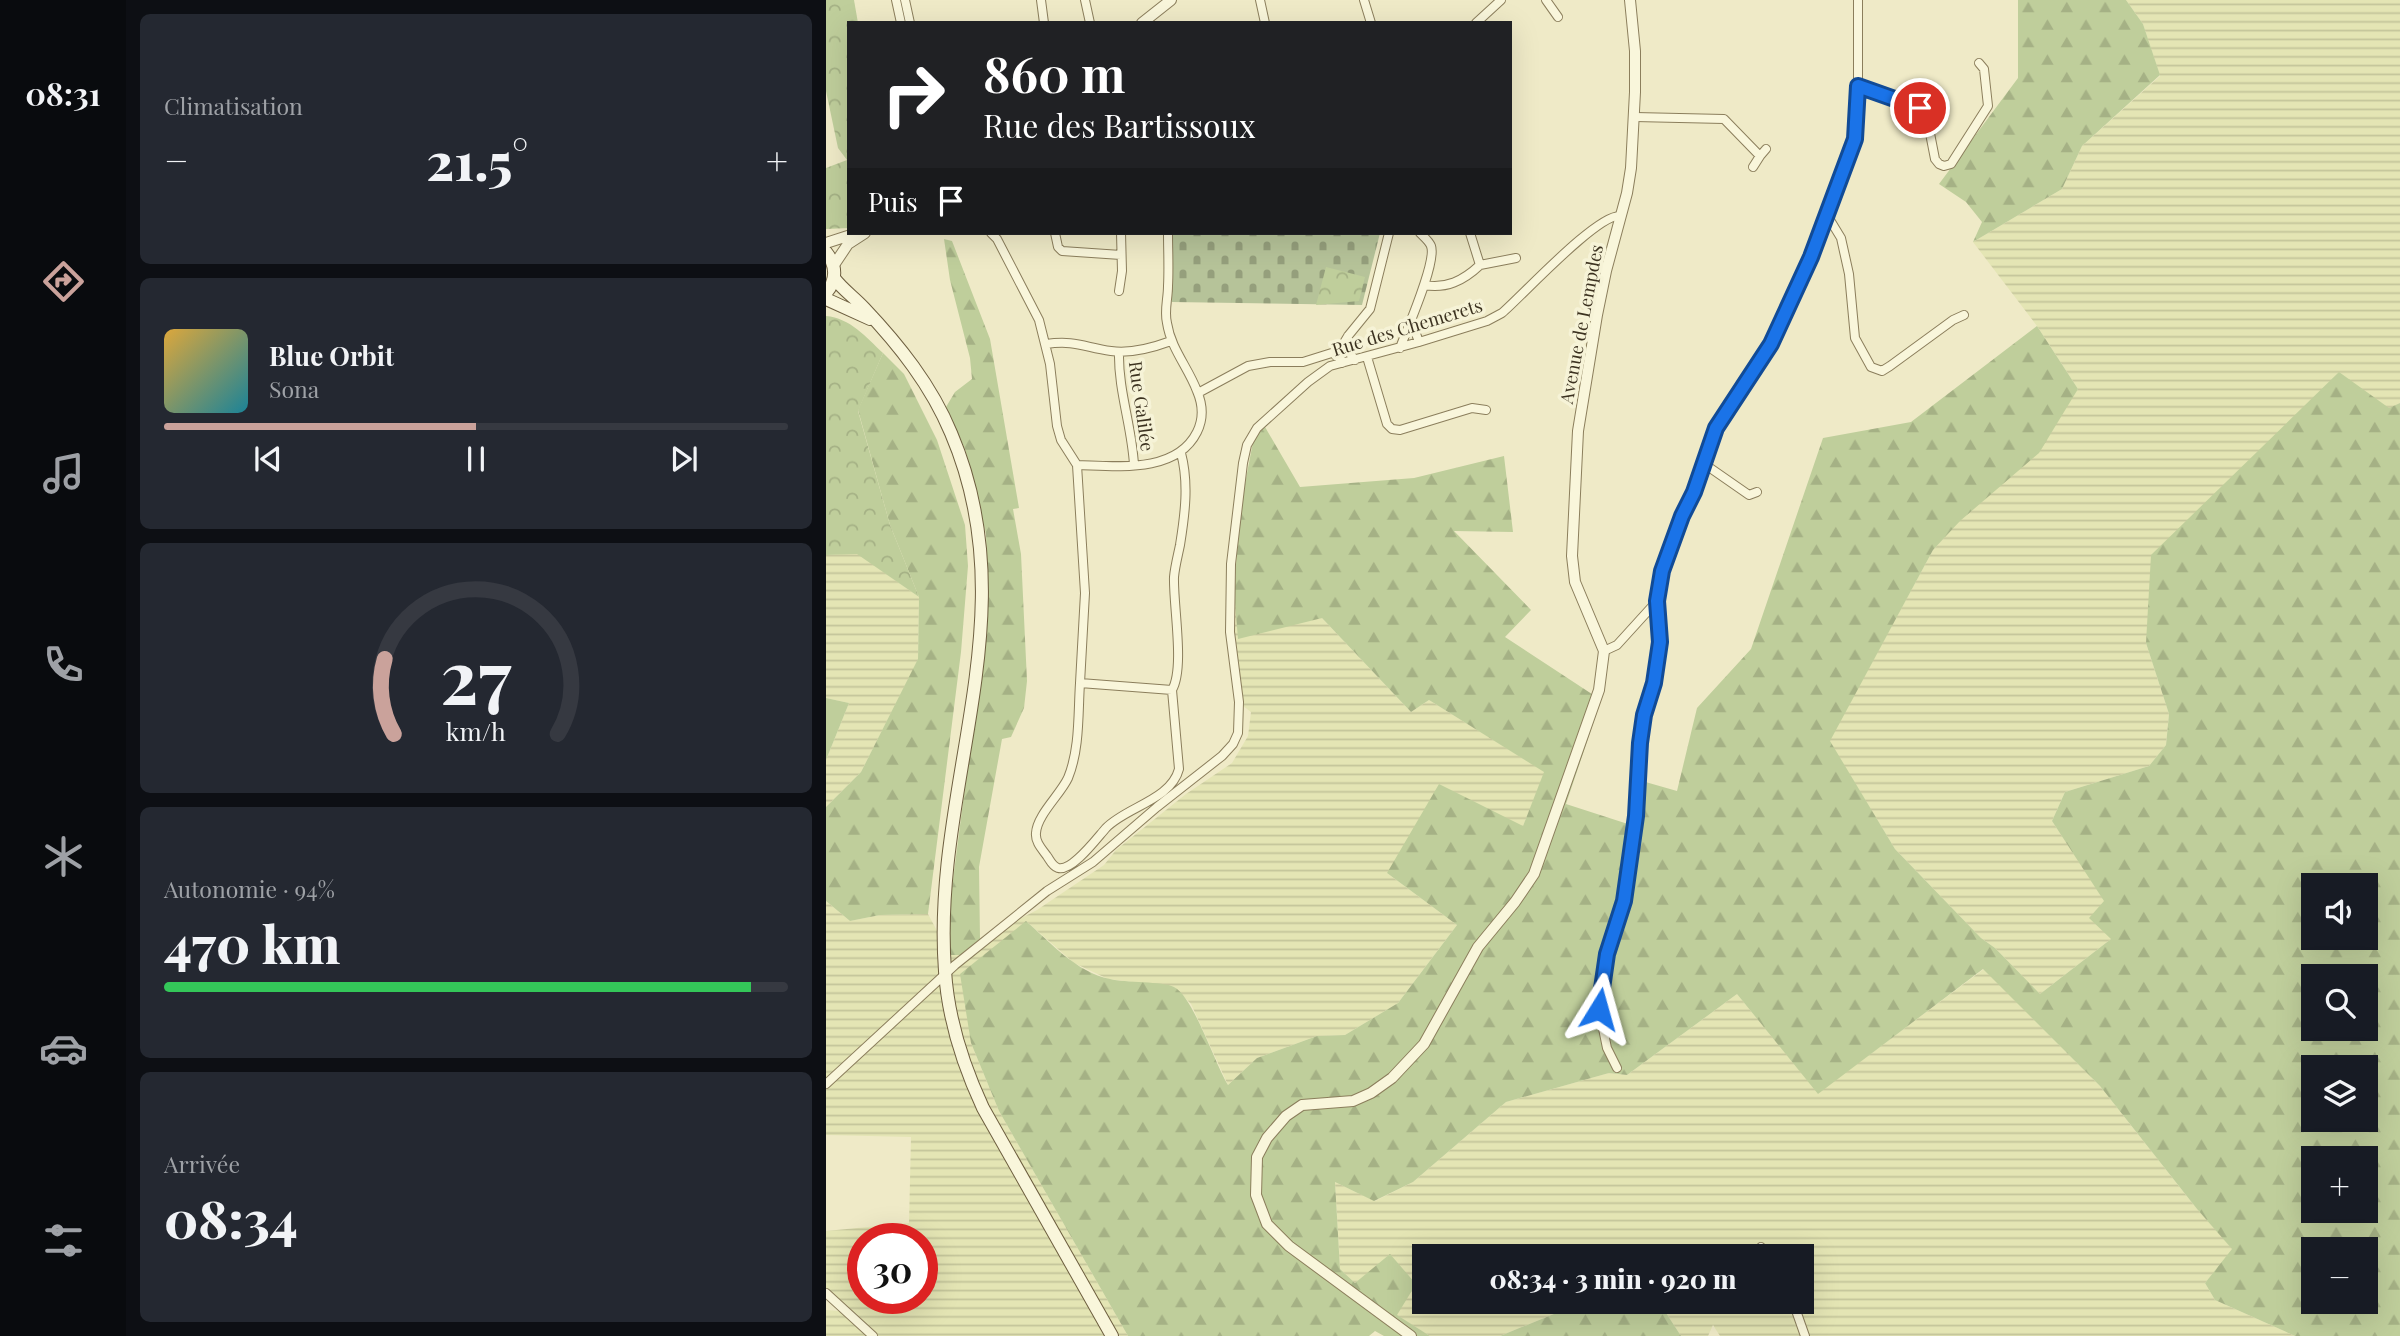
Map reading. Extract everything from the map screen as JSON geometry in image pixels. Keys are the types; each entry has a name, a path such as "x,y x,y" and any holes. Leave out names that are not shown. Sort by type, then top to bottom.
{"main road":[{"path":"826,252 834,272 910,361 946,422 969,483 981,548 983,591 980,647 947,874 944,912 945,973 955,1028 972,1085 1007,1154 1112,1336"},
{"path":"826,293 834,272"},
{"path":"826,299 875,322"}],"street":[{"path":"896,0 901,21"},
{"path":"905,0 910,21"},
{"path":"1041,0 1044,21"},
{"path":"1085,0 1090,21"},
{"path":"1154,19 1171,0"},
{"path":"1260,0 1265,21"},
{"path":"1364,0 1370,21"},
{"path":"1478,21 1501,0"},
{"path":"1546,0 1558,17"},
{"name":"Avenue de Lempdes","path":"1604,651 1575,582 1572,556 1578,431 1604,282 1631,168 1635,117 1635,51 1630,0"},
{"path":"1617,1068 1607,1048 1599,1009 1607,954 1624,901 1636,816 1640,743 1660,642 1657,601 1662,571 1716,428 1771,344 1811,257 1855,139 1858,0"},
{"path":"1858,86 1920,108 1926,113 1935,159 1938,164 1944,166 1951,164 1989,106 1984,69 1979,63"},
{"path":"1635,117 1724,119 1763,152 1753,167"},
{"path":"1827,215 1841,238 1849,274 1855,338 1871,367 1882,371 1964,315"},
{"name":"Rue des Chemerets","path":"826,1084 945,973 1047,891 1093,862 1233,744 1238,733 1239,702 1230,632 1231,564 1245,454 1252,435 1265,419 1330,366 1400,348 1487,321 1502,313 1582,239 1609,217 1621,216"},
{"path":"826,243 852,235"},
{"path":"834,272 848,244 862,235"},
{"path":"993,235 1039,320 1052,372 1056,426 1061,440 1077,465 1085,593 1073,762 1068,778 1041,817 1035,834 1054,866 1059,868 1066,867 1083,854 1118,816 1148,801 1177,777 1179,769 1172,690 1177,683 1178,663 1174,575 1186,496 1181,453"},
{"path":"1055,235 1058,247 1062,251 1121,256"},
{"path":"1119,291 1122,271 1121,235"},
{"path":"1077,465 1101,468 1134,465 1171,457 1181,453 1201,424 1198,393 1171,341 1166,322 1168,235"},
{"path":"1330,366 1348,336 1370,309 1388,235"},
{"path":"1400,348 1424,285 1432,252 1430,244 1422,235"},
{"path":"1471,235 1480,265"},
{"path":"1424,285 1445,287 1471,274 1480,265 1516,258"},
{"path":"1411,320 1419,342"},
{"path":"1348,336 1348,351 1355,360"},
{"path":"1046,344 1067,341 1119,352 1171,341"},
{"path":"1198,393 1248,366 1270,362 1303,362 1338,351"},
{"path":"1338,351 1342,363"},
{"name":"Rue Galilée","path":"1119,352 1120,380 1130,426 1134,465"},
{"path":"1367,357 1387,424 1392,429 1472,408 1486,410"},
{"path":"1703,463 1748,495 1757,492"},
{"path":"1411,1336 1296,1252 1272,1230 1256,1195 1257,1157 1267,1138 1294,1110 1311,1103 1342,1102 1363,1097 1392,1078 1424,1044 1478,947 1534,874 1599,690 1604,651 1616,645 1657,601"},
{"path":"1080,683 1172,690"},
{"path":"826,1293 873,1336"},
{"path":"1797,1314 1805,1336"}],"green space":[{"path":"826,0 854,0 858,21 847,21 847,160 838,148 826,91"},
{"path":"2018,0 2126,0 2143,24 2160,75 2082,146 2062,189 1973,242 1982,222 1966,202 1939,184 2018,78"},
{"path":"2126,0 2400,0 2400,403 2390,408 2146,643 2169,714 2166,745 2149,766 2065,792 2052,821 2105,901 2111,939 2040,994 1995,948 1981,938 1895,849 1829,741 1933,550 2078,389 2037,326 1973,242 2062,189 2082,146 2160,76 2143,24"},
{"path":"847,160 847,228 826,229 826,168"},
{"path":"1171,235 1380,235 1362,305 1172,302"},
{"path":"944,239 952,241 990,339 1019,508 1013,509 1021,554 1027,681 1024,708 1011,737 1002,739 979,867 980,939 961,955 950,955 949,911 988,608 986,534 965,449 946,407 955,392 972,379 970,358 950,280"},
{"path":"1326,267 1365,277 1359,301 1316,305"},
{"path":"826,316 850,324 883,353 858,411 890,525 919,597 857,554 826,555"},
{"path":"2037,326 2078,389 2039,453 1960,521 1933,550 1830,741 1895,849 1981,938 1995,948 2040,994 2111,939 2089,918 2104,901 2052,821 2065,792 2149,766 2166,745 2169,714 2146,643 2151,555 2339,372 2389,408 2400,403 2400,1336 2295,1336 2215,1300 2205,1283 2232,1249 2100,1086 1983,969 1818,1094 1737,994 1627,1075 1609,1073 1506,1102 1413,1182 1374,1201 1335,1182 1340,1269 1355,1283 1390,1254 1412,1279 1412,1291 1397,1315 1430,1336 1384,1336 1375,1331 1369,1336 1128,1336 999,1111 971,1043 960,974 1026,921 1065,956 1086,970 1117,980 1174,987 1189,1003 1228,1085 1257,1058 1317,1036 1345,1035 1398,1003 1457,925 1387,873 1439,784 1523,826 1544,772 1429,700 1411,712 1322,618 1238,639 1234,591 1241,504 1254,437 1265,427 1300,487 1414,478 1504,456 1513,532 1454,531 1531,610 1505,637 1601,700 1566,804 1631,825 1635,779 1677,791 1697,708 1751,649 1823,438 1911,422"},
{"path":"883,353 904,374 937,440 965,525 968,566 961,652 928,914 880,915 850,921 826,901 826,807 861,772 918,659 919,597 890,525 858,410"},
{"path":"1241,504 1322,618 1411,712 1429,700 1545,772 1523,826 1387,873 1457,925 1398,1003 1345,1035 1317,1036 1257,1058 1228,1085 1191,1004 1174,987 1108,979 1074,963 1026,921 971,1043 999,1111 1128,1336 826,1336 826,1310 839,1311 826,1294 826,1231 847,1229 847,1314 938,1314 938,1223 909,1223 911,1137 826,1135 826,901 850,921 880,915 928,914 950,955 961,955 980,939 1037,910 1104,865 1116,850 1186,794 1232,763 1248,736 1251,712 1235,700 1228,583"},
{"path":"857,553 919,597 918,660 861,772 826,807 826,760 849,703 826,698 826,555"},
{"path":"826,698 849,703 826,760"},
{"path":"1984,969 2100,1086 2197,1209 2233,1249 2205,1283 2215,1300 2295,1336 1720,1336 1713,1325 1708,1336 1681,1336 1667,1314 1814,1314 1814,1244 1412,1244 1412,1314 1554,1314 1500,1336 1430,1336 1396,1315 1391,1255 1355,1283 1340,1269 1335,1182 1375,1201 1413,1182 1506,1102 1609,1073 1627,1075 1737,994 1818,1093"},
{"path":"1554,1314 1667,1314 1681,1336 1500,1336"}],"route":[{"path":"1599,1009 1607,954 1624,901 1636,816 1640,743 1660,642 1657,601 1662,571 1680,520 1694,492 1716,428 1771,344 1811,257 1855,139 1858,86 1920,108"}]}
